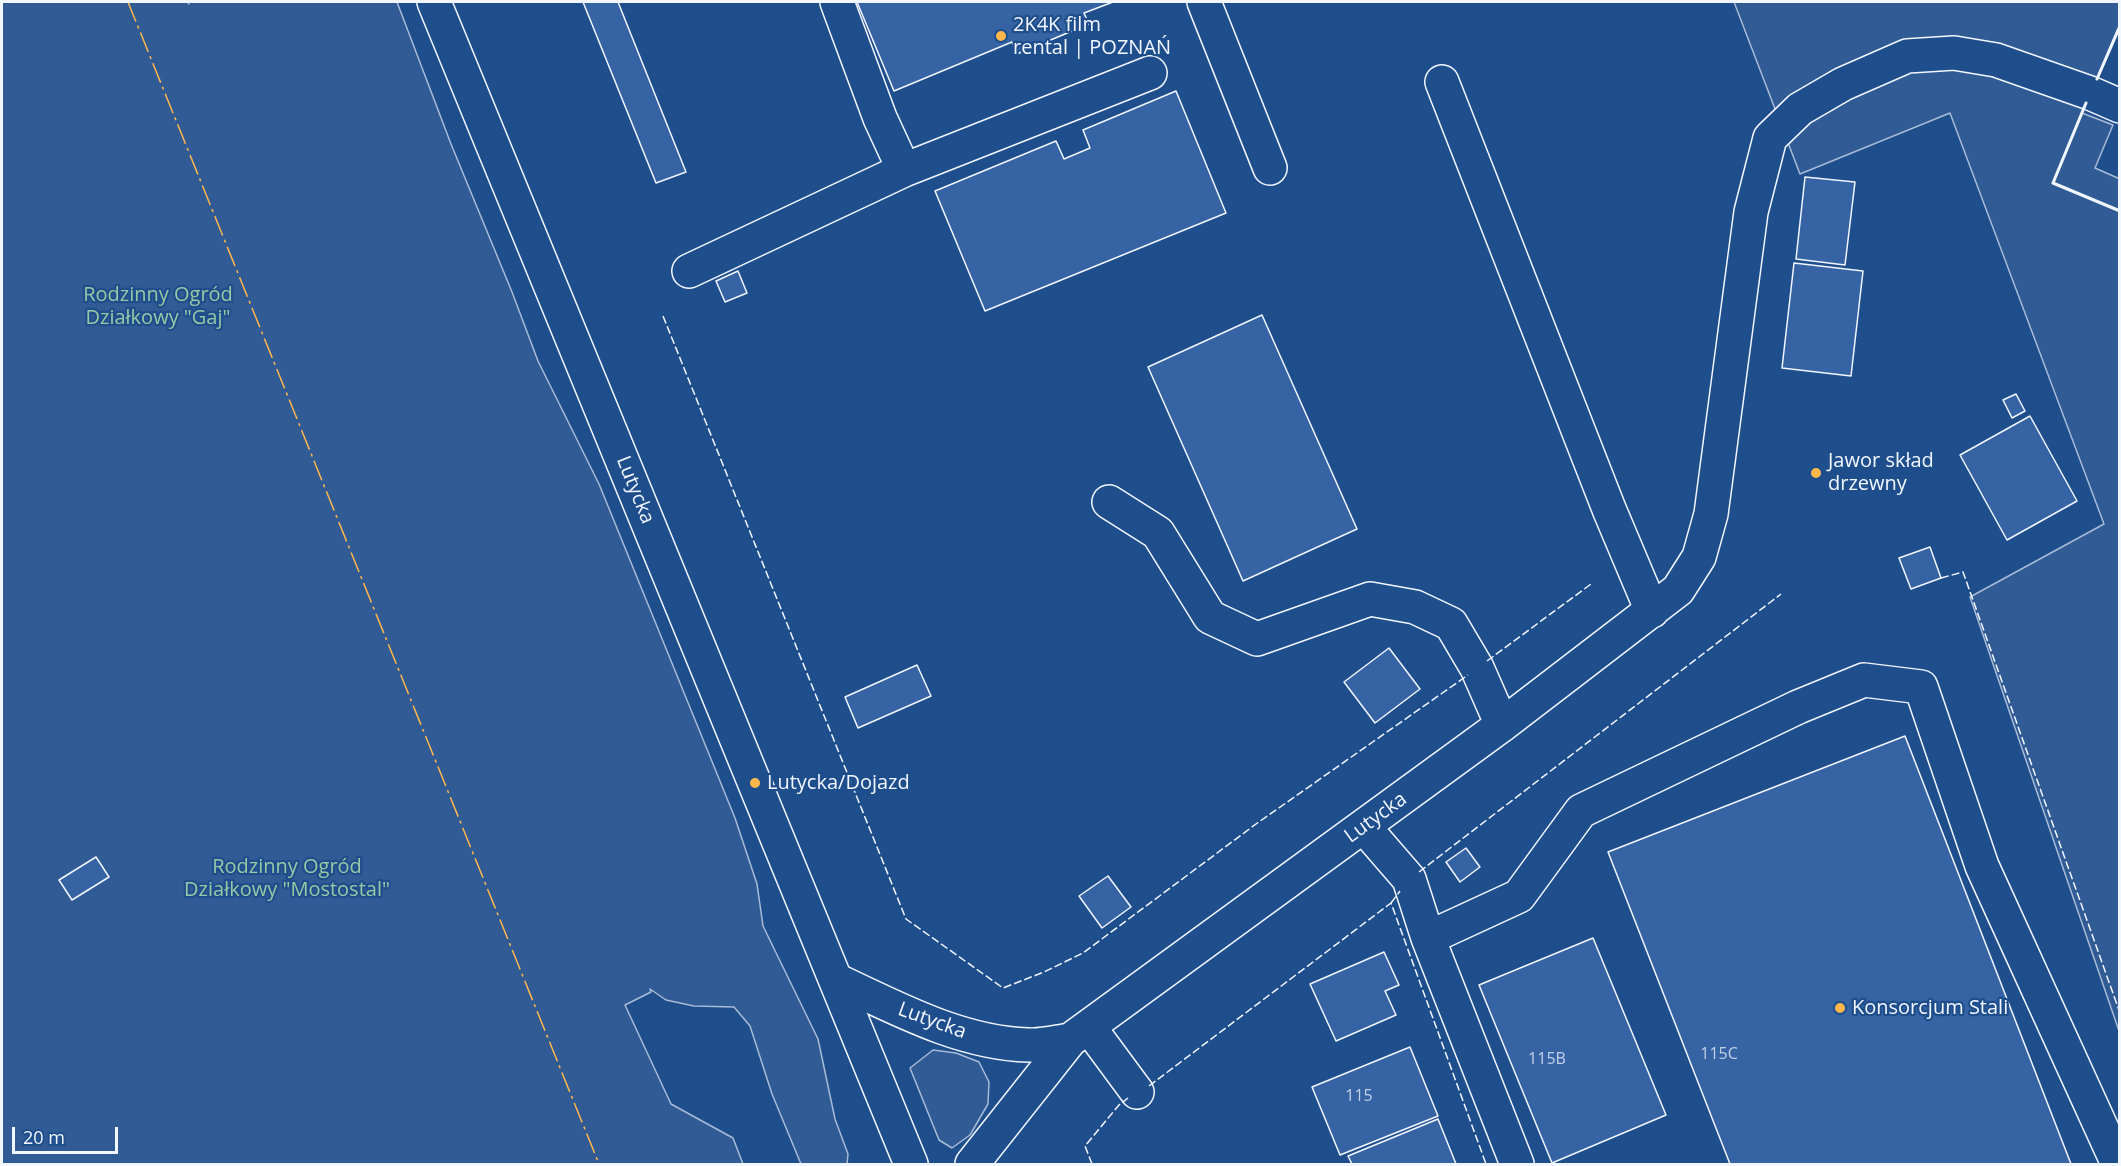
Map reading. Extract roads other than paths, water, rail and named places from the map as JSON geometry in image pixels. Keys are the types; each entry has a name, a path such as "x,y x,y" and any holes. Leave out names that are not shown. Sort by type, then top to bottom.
{"main road":[{"name":"Lutycka","path":"434,2 911,1164"},
{"path":"837,2 880,118 904,170"},
{"path":"1204,2 1270,168"},
{"name":"Lutycka","path":"972,1164 1080,1033 1502,725 1678,590 1699,556 1711,514 1751,212 1770,138 1800,108 1844,84 1907,56 1954,53 1996,60 2120,106"},
{"path":"689,272 904,170 1150,73"},
{"path":"1442,82 1608,509 1652,610"},
{"path":"1109,502 1158,533 1209,617 1257,639 1371,599 1415,607 1451,624 1477,668 1502,725"},
{"path":"1428,938 1519,896 1581,811 1798,707 1864,680 1921,687 1982,866 2118,1164"},
{"path":"1364,827 1410,879 1428,938 1517,1164"},
{"name":"Lutycka","path":"836,980 918,1019 986,1040 1030,1045 1080,1033"},
{"path":"1080,1033 1137,1092"}],"place":[{"name":"2K4K film rental | POZNAŃ","path":"1001,36"},
{"name":"Jawor skład drzewny","path":"1816,473"},
{"name":"Lutycka/Dojazd","path":"755,783"},
{"name":"Konsorcjum Stali","path":"1840,1008"}],"park label":[{"name":"Rodzinny Ogród Działkowy \"Gaj\"","path":"158,306"},
{"name":"Rodzinny Ogród Działkowy \"Mostostal\"","path":"287,878"}]}
